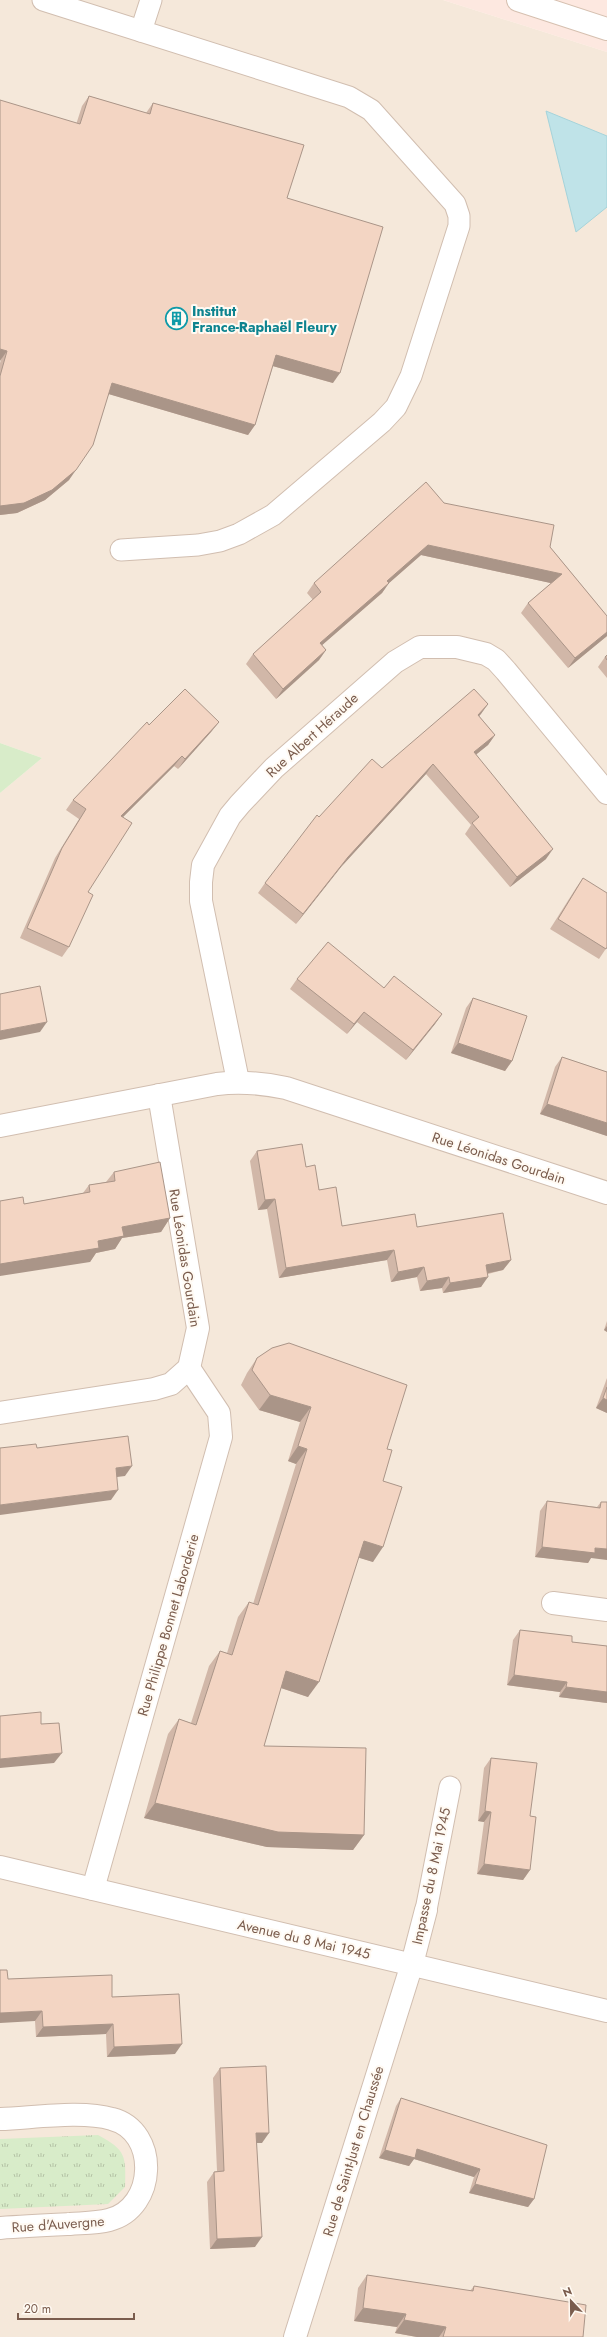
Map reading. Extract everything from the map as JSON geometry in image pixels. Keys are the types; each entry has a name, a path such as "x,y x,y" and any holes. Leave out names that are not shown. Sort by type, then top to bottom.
{"street":[{"path":"518,0 607,29"},
{"name":"Rue Albert Héraude","path":"238,1081 201,900 203,865 230,816 257,785 395,662 420,647 457,647 486,654 496,660 607,793"},
{"name":"Rue Léonidas Gourdain","path":"0,1126 238,1081 286,1088 607,1194"},
{"name":"Rue Léonidas Gourdain","path":"159,1095 198,1328 189,1368"},
{"path":"0,1413 154,1389 171,1384 189,1368"},
{"name":"Rue Philippe Bonnet Laborderie","path":"93,1889 222,1437 219,1413 189,1368"},
{"path":"553,1603 607,1610"},
{"name":"Avenue du 8 Mai 1945","path":"0,1867 607,2011"},
{"name":"Impasse du 8 Mai 1945","path":"412,1964 426,1910"},
{"name":"Rue de Saint-Just en Chaussée","path":"295,2337 412,1964"},
{"name":"Rue d'Auvergne","path":"0,2119 92,2115 113,2119 130,2128 140,2143 146,2164 146,2183 137,2201 127,2212 110,2220 0,2228"}],"lane":[{"path":"43,0 361,102 371,110 455,204 459,216 459,226 411,376 396,407 382,422 273,515 239,534 220,541 198,545 121,550"},
{"path":"141,31 151,0"},
{"name":"Impasse du 8 Mai 1945","path":"426,1910 450,1787"}],"shaded area":[{"path":"0,0 443,0 607,52 607,2337 0,2337 0,793 42,758 0,743"},
{"path":"443,0 607,0 607,52"}],"green space":[{"path":"0,743 42,758 0,793"},
{"path":"98,2135 119,2150 124,2161 125,2187 108,2204 0,2209 0,2139"}],"water":[{"path":"546,111 607,136 607,207 576,232"}],"building":[{"name":"Institut France-Raphaël Fleury","path":"89,96 150,114 153,103 304,145 287,198 383,227 340,373 276,355 255,425 112,383 93,445 76,470 52,490 24,503 0,506 0,376 7,351 0,349 0,100 80,124"},
{"path":"426,482 444,503 554,525 550,547 607,616 607,632 575,658 528,603 562,574 428,545 387,581 389,583 320,643 326,650 283,689 253,654 321,592 314,583"},
{"path":"185,689 219,722 185,759 182,756 121,816 132,823 88,892 93,895 69,947 27,928 62,848 86,809 73,800 147,722 149,725"},
{"path":"474,689 488,704 478,715 495,735 474,752 553,849 517,877 472,823 479,817 433,764 348,857 303,914 265,883 317,815 319,817 372,759 382,768"},
{"path":"583,878 607,893 606,949 558,919"},
{"path":"328,942 384,988 394,976 442,1014 413,1050 364,1012 354,1024 297,979"},
{"path":"40,986 47,1022 0,1031 0,994"},
{"path":"473,998 527,1016 512,1061 458,1043"},
{"path":"562,1057 607,1072 607,1123 547,1104"},
{"path":"302,1144 306,1167 315,1165 319,1190 336,1187 342,1226 415,1214 417,1227 503,1213 511,1260 486,1265 488,1277 450,1283 449,1277 427,1281 424,1267 398,1272 394,1250 286,1268 275,1199 265,1200 257,1151"},
{"path":"160,1162 170,1218 122,1227 124,1236 98,1241 99,1248 0,1264 0,1201 23,1197 24,1204 90,1192 89,1185 115,1181 114,1172"},
{"path":"289,1343 407,1385 387,1449 392,1450 383,1481 402,1487 383,1547 364,1541 319,1682 286,1671 264,1746 366,1748 364,1835 278,1832 155,1803 179,1719 196,1725 220,1651 232,1655 249,1602 258,1605 307,1449 298,1446 311,1407 270,1395 252,1370 257,1358 272,1348"},
{"path":"607,1387 607,1400 603,1398"},
{"path":"128,1436 132,1466 116,1468 118,1490 0,1505 0,1448 36,1444 37,1448"},
{"path":"547,1501 600,1508 601,1502 607,1502 607,1549 595,1548 595,1553 542,1547"},
{"path":"520,1630 572,1636 572,1642 607,1646 607,1692 566,1687 567,1682 514,1675"},
{"path":"41,1712 41,1724 59,1723 62,1753 0,1759 0,1716"},
{"path":"491,1758 537,1763 530,1816 536,1817 530,1870 484,1864 491,1812 485,1811"},
{"path":"0,1970 7,1970 8,1979 112,1975 112,1997 179,1994 182,2044 114,2047 113,2024 43,2027 42,2011 0,2013"},
{"path":"266,2066 269,2133 256,2133 262,2237 217,2239 214,2172 224,2171 220,2068"},
{"path":"401,2098 547,2145 534,2199 475,2184 480,2169 417,2149 415,2158 385,2150"},
{"path":"367,2275 473,2291 474,2286 586,2305 583,2337 443,2337 446,2327 404,2320 406,2314 363,2308"}],"place":[{"name":"Institut France-Raphaël Fleury","path":"176,319"}]}
